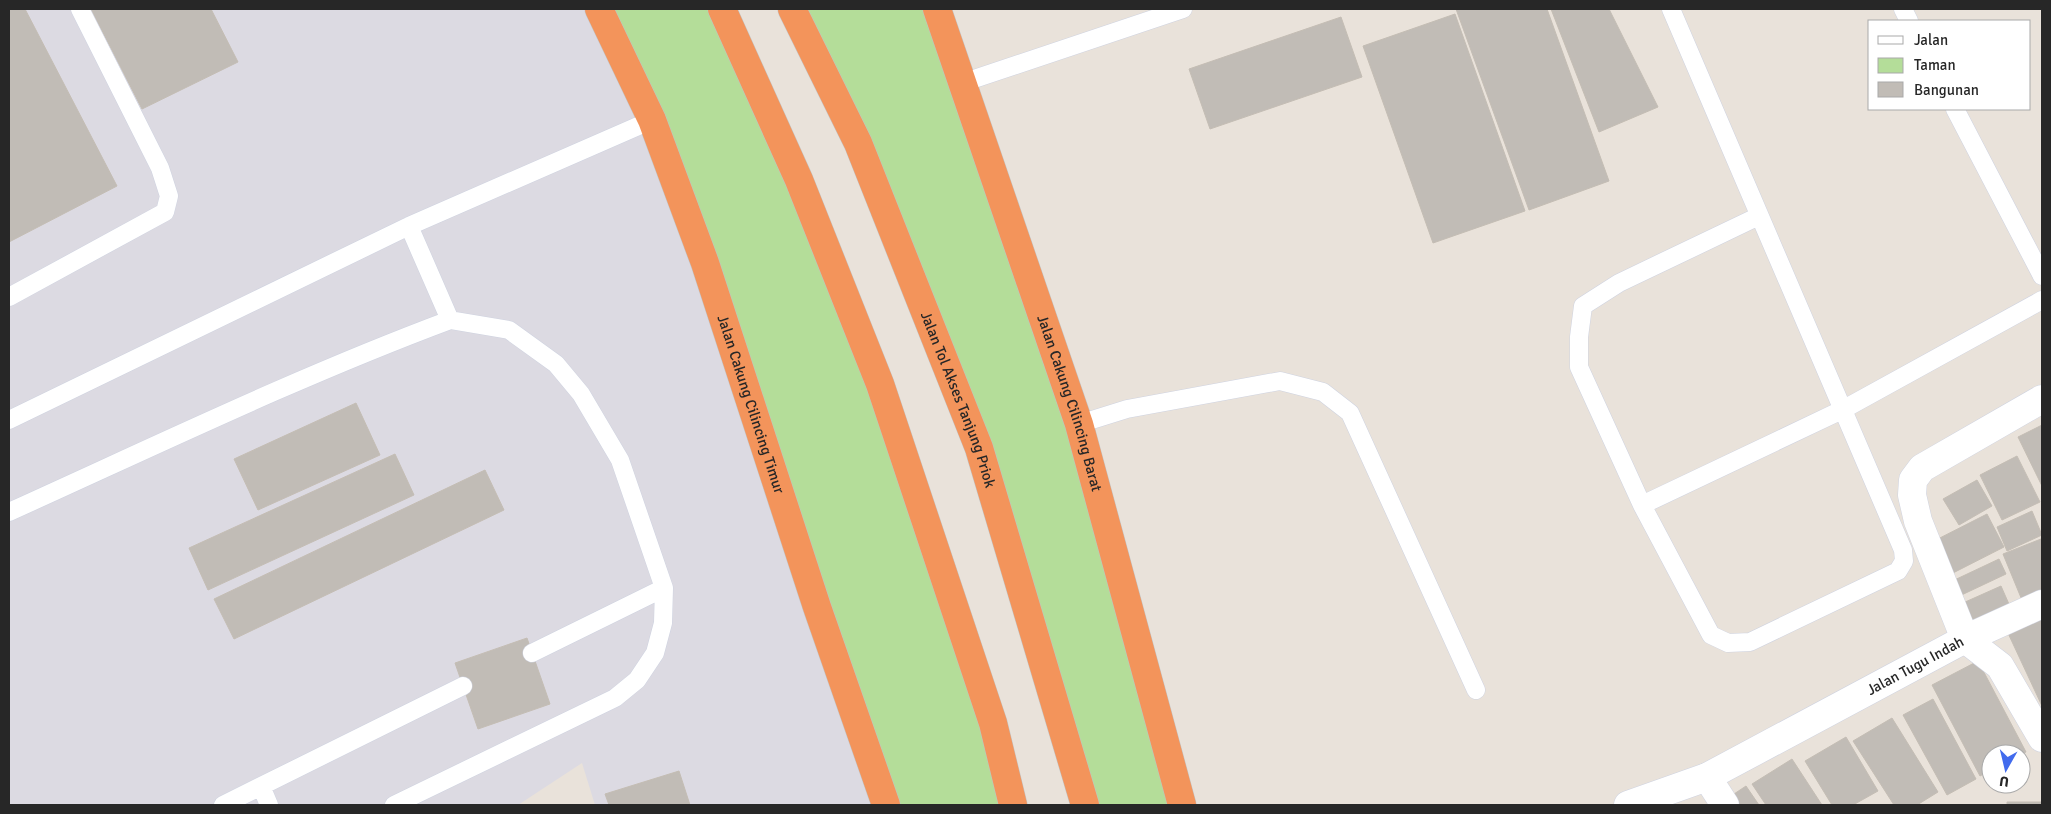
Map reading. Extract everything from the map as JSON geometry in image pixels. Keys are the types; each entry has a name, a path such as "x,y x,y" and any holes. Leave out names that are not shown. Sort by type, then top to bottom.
{"highway":[{"name":"Jalan Cakung Cilincing Timur","path":"599,9 652,120 705,263 817,607 886,805"},
{"path":"722,9 799,180 880,384 993,724 1013,805"},
{"name":"Jalan Tol Akses Tanjung Priok","path":"792,9 858,143 980,448 1085,805"},
{"name":"Jalan Cakung Cilincing Barat","path":"937,9 1079,424 1182,805"}],"street":[{"name":"Jalan Tugu Indah","path":"1628,805 1707,777 1965,639 1918,522 1912,495 1913,480 1922,468 2042,399"},
{"path":"2042,604 1965,639 2000,666 2042,738"},
{"path":"1707,777 1725,805"}],"lane":[{"path":"9,297 165,212 169,196 160,168 80,9"},
{"path":"962,83 1182,9"},
{"path":"1671,9 1844,409 1903,550 1904,561 1898,571 1750,642 1728,643 1711,635 1642,505 1579,367 1579,336 1583,306 1619,283 1759,216"},
{"path":"1902,9 1908,20"},
{"path":"1956,110 2042,276"},
{"path":"9,420 409,226 652,120"},
{"path":"409,226 450,320"},
{"path":"1642,505 1844,409 2042,300"},
{"path":"9,512 244,405 389,343 450,320 509,330 556,364 581,394 620,460 664,588 663,623 655,653 637,680 615,698 394,805"},
{"path":"1079,424 1127,408 1280,382 1323,392 1350,413 1476,690"},
{"path":"532,653 664,588"},
{"path":"223,805 463,686"},
{"path":"261,786 269,805"}],"shaded area":[{"path":"9,9 599,9 887,805 595,805 582,763 518,805 9,805"}],"green space":[{"path":"599,9 721,9 828,252 1013,805 886,805"},
{"path":"792,9 937,9 1182,805 1084,805 979,448"}],"building":[{"path":"9,9 25,9 117,186 9,242"},
{"path":"91,9 211,9 238,62 142,109"},
{"path":"1456,9 1547,9 1609,181 1529,210"},
{"path":"1551,9 1609,9 1658,107 1599,132"},
{"path":"1455,14 1525,211 1433,243 1363,46"},
{"path":"1341,17 1362,77 1210,129 1189,69"},
{"path":"356,403 380,455 258,510 234,459"},
{"path":"2042,425 2042,486 2018,437"},
{"path":"395,454 414,495 208,590 189,548"},
{"path":"2017,456 2040,502 2002,520 1980,475"},
{"path":"485,470 504,510 234,639 214,599"},
{"path":"1977,480 1992,506 1959,525 1943,499"},
{"path":"2032,511 2042,535 2007,551 1997,527"},
{"path":"1987,514 2004,547 1947,576 1930,543"},
{"path":"2041,539 2042,597 2024,605 2003,554"},
{"path":"1999,559 2006,574 1953,599 1946,584"},
{"path":"2001,586 2012,611 1965,632 1954,607"},
{"path":"2042,614 2042,706 2007,631"},
{"path":"527,638 550,704 478,729 455,663"},
{"path":"1978,661 2022,744 1981,744 1980,776 1932,685"},
{"path":"1933,699 1976,779 1947,795 1903,715"},
{"path":"1892,718 1938,792 1917,805 1894,805 1853,741"},
{"path":"1846,737 1878,791 1853,805 1832,805 1805,761"},
{"path":"1792,759 1822,805 1766,805 1752,784"},
{"path":"679,771 690,805 609,805 605,794"},
{"path":"1746,786 1759,805 1728,805 1725,800"},
{"path":"2007,802 2042,802 2042,805 2007,805"}]}
